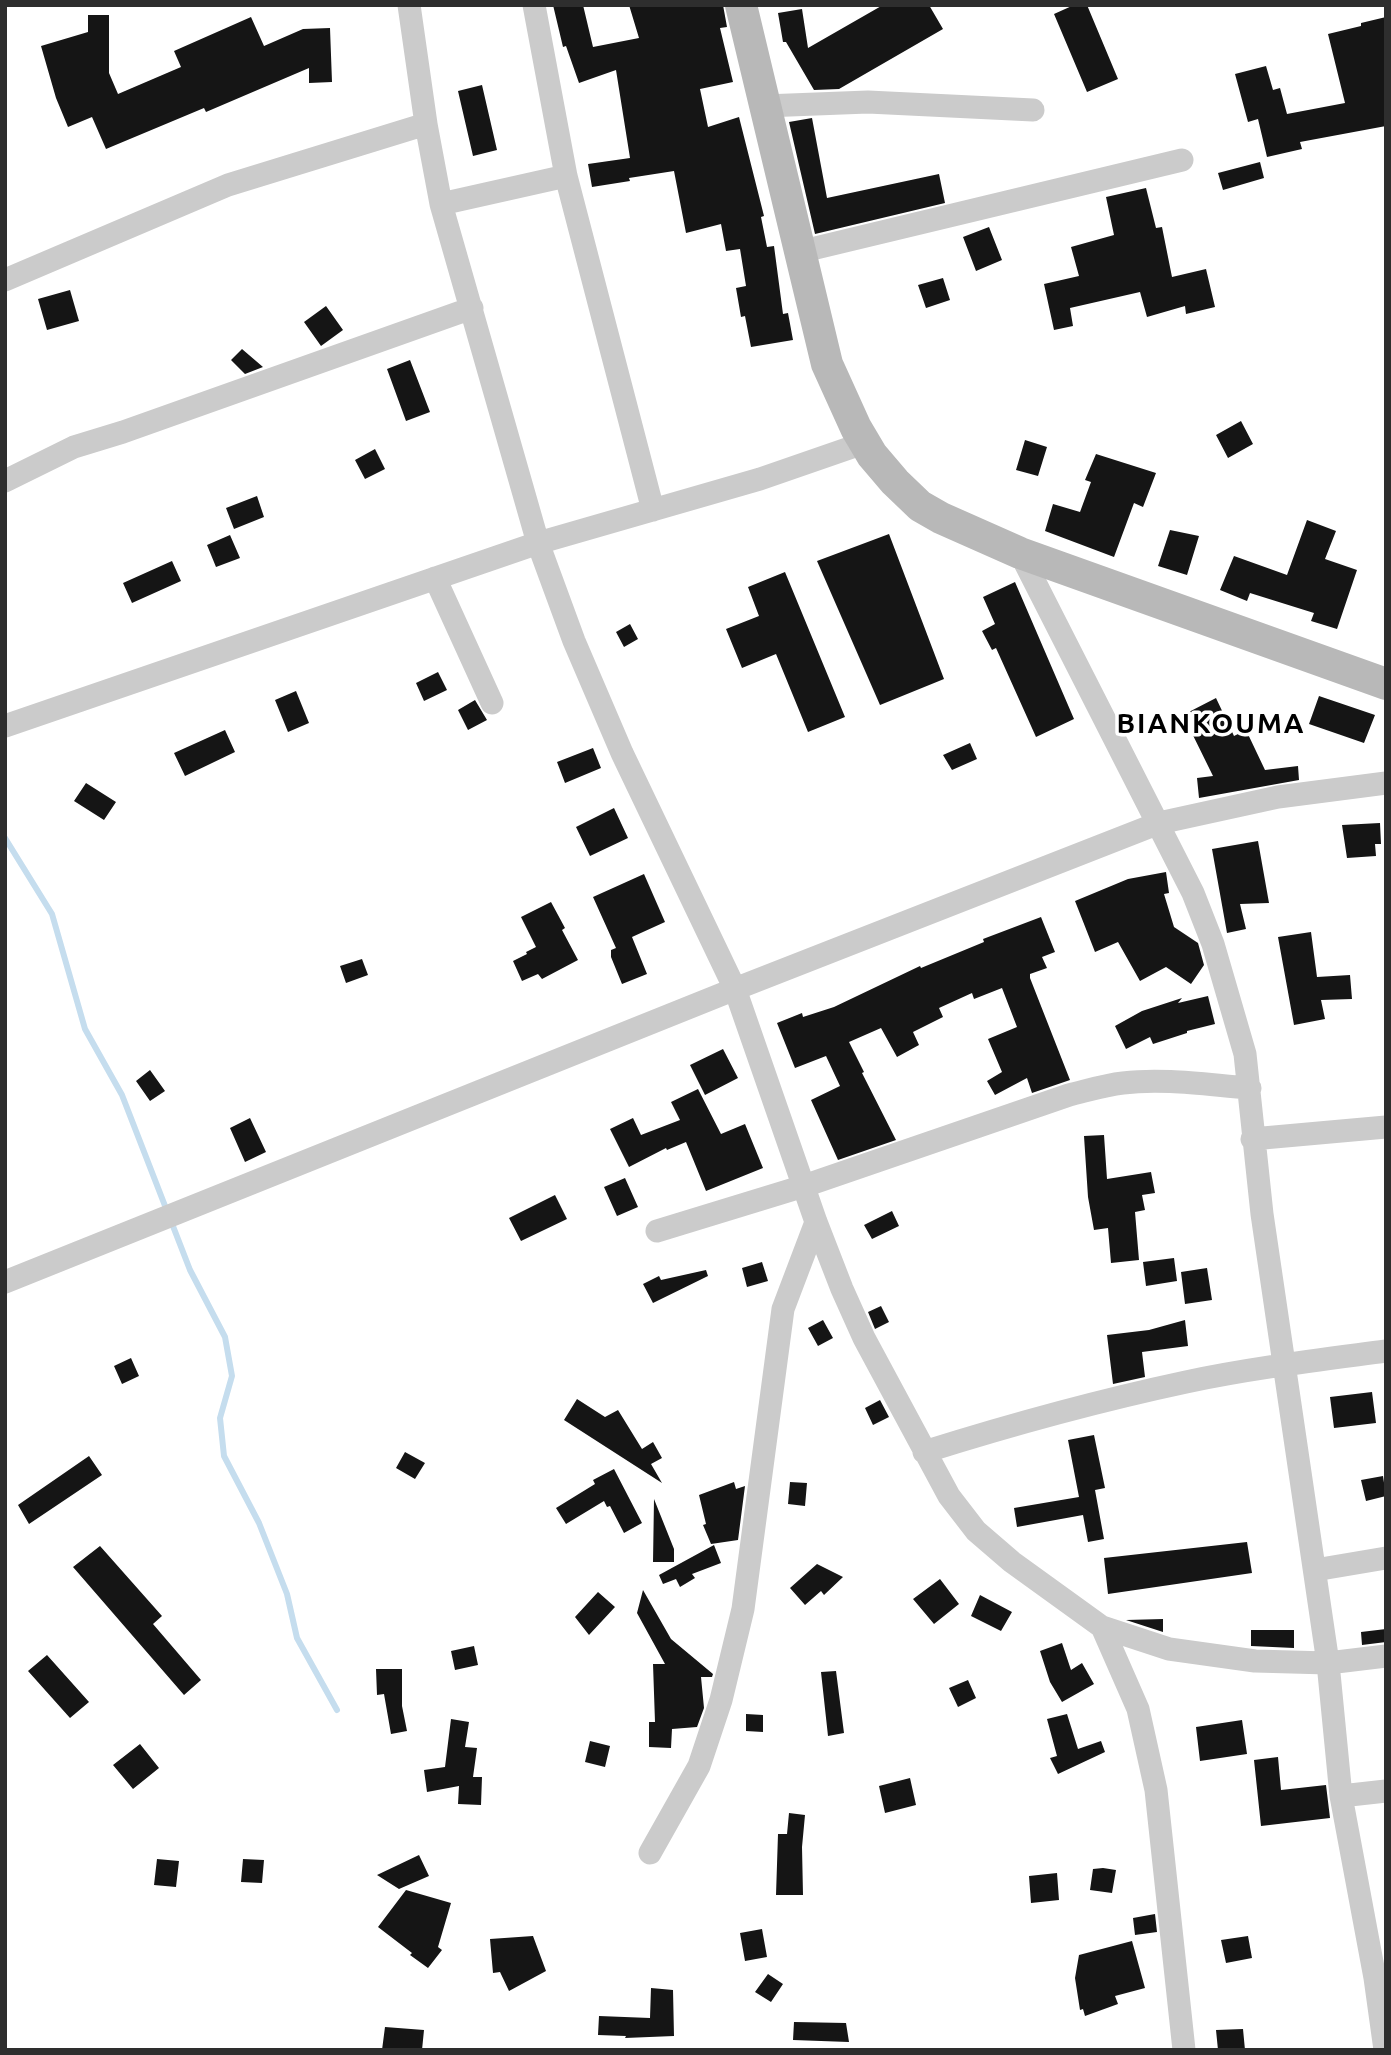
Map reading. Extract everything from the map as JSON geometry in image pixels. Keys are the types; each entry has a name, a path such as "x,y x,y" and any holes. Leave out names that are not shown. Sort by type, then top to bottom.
{"street":[{"path":"409,5 426,124 441,204 538,543 573,641 622,753 734,989 816,1222 859,1326 949,1496 976,1531 1012,1563 1102,1627 1169,1649 1255,1661 1328,1662 1386,1656"},
{"path":"534,5 566,176 653,510"},
{"path":"741,5 827,364 864,443 895,482 920,506 941,518 1020,553 1386,684"},
{"path":"764,106 868,102 1033,110"},
{"path":"5,280 228,185 426,124"},
{"path":"799,252 1182,160"},
{"path":"441,204 566,176"},
{"path":"5,481 74,447 472,308"},
{"path":"5,726 538,543 760,479 864,443"},
{"path":"1020,553 1193,892 1213,944 1238,1024 1250,1088 1252,1139 1328,1662 1342,1796 1375,1978 1385,2050"},
{"path":"435,578 492,703"},
{"path":"5,1282 734,989 1159,823 1279,797 1386,783"},
{"path":"657,1231 804,1186 1069,1095 1097,1088 1124,1083 1163,1083 1250,1088"},
{"path":"1252,1139 1386,1127"},
{"path":"650,1853 699,1766 721,1700 743,1609 783,1309 816,1222"},
{"path":"924,1452 1009,1425 1188,1382 1283,1364 1386,1350"},
{"path":"1315,1570 1386,1558"},
{"path":"1102,1627 1138,1709 1156,1790 1184,2050"},
{"path":"1342,1796 1386,1791"}],"building":[{"path":"553,5 583,5 593,47 639,38 629,5 723,5 727,27 720,28 733,82 700,89 708,127 739,117 764,216 761,217 767,247 774,246 783,314 788,313 793,340 751,347 745,316 741,317 736,288 746,286 740,249 726,251 721,224 686,233 674,171 592,187 588,164 630,158 616,70 579,83 566,46 563,47"},
{"path":"883,5 929,5 943,29 839,89 814,90 786,42 783,42 778,13 802,9 808,48"},
{"path":"1074,5 1087,5 1118,79 1087,92 1054,14"},
{"path":"88,15 109,15 109,73 118,94 181,67 174,51 251,17 264,46 303,29 330,28 332,82 309,83 309,68 206,112 204,108 106,149 92,117 68,127 56,98 41,46 88,32"},
{"path":"1386,17 1386,126 1300,142 1302,149 1267,157 1258,119 1248,122 1235,74 1266,66 1273,90 1280,88 1287,114 1345,103 1328,34"},
{"path":"482,85 497,150 473,156 458,91"},
{"path":"812,118 827,198 939,174 945,203 815,234 789,122"},
{"path":"1260,162 1264,178 1223,190 1218,173"},
{"path":"1146,188 1156,228 1162,227 1172,277 1206,269 1215,307 1186,314 1185,306 1147,317 1140,292 1070,308 1073,326 1054,330 1044,284 1079,276 1071,247 1114,235 1106,197"},
{"path":"989,227 1002,260 976,271 963,237"},
{"path":"943,278 950,300 926,308 918,285"},
{"path":"70,290 79,321 47,330 38,299"},
{"path":"326,306 343,330 321,346 304,322"},
{"path":"242,349 263,367 245,374 231,360"},
{"path":"410,360 430,412 406,421 387,369"},
{"path":"1241,421 1253,444 1228,458 1216,435"},
{"path":"1025,440 1047,447 1038,476 1016,470"},
{"path":"375,449 385,469 365,479 355,460"},
{"path":"1096,454 1156,473 1143,507 1134,503 1114,557 1045,531 1053,504 1080,512 1091,482 1085,480"},
{"path":"257,496 264,517 234,529 226,508"},
{"path":"1307,520 1336,531 1325,559 1357,570 1337,629 1311,621 1314,613 1250,593 1247,601 1220,590 1234,556 1287,575"},
{"path":"1170,530 1199,536 1187,575 1158,566"},
{"path":"889,534 944,679 880,705 817,561"},
{"path":"230,535 240,558 216,567 207,545"},
{"path":"172,561 181,581 132,603 123,583"},
{"path":"785,572 845,717 808,732 776,654 742,668 726,629 759,616 748,587"},
{"path":"1015,582 1074,719 1036,737 996,648 992,650 982,631 995,624 983,597"},
{"path":"630,624 638,639 624,647 616,632"},
{"path":"438,672 447,690 424,701 416,683"},
{"path":"296,691 309,723 288,732 275,700"},
{"path":"1319,696 1375,715 1364,743 1309,724"},
{"path":"1216,698 1234,736 1246,730 1265,770 1298,766 1299,780 1199,798 1197,778 1213,776 1183,715"},
{"path":"475,700 487,720 468,730 458,710"},
{"path":"225,730 235,752 185,776 174,753"},
{"path":"970,743 977,759 952,770 943,755"},
{"path":"593,748 601,768 565,783 557,762"},
{"path":"86,783 116,802 104,820 74,801"},
{"path":"614,808 628,838 590,856 576,827"},
{"path":"1380,823 1381,844 1375,844 1376,856 1347,858 1342,825"},
{"path":"1258,841 1269,903 1240,904 1246,929 1227,933 1212,849"},
{"path":"1166,872 1169,893 1164,894 1174,927 1198,943 1204,965 1191,984 1166,967 1140,981 1118,942 1095,952 1075,901 1128,879"},
{"path":"644,874 665,922 632,937 647,974 622,984 611,957 611,950 616,948 593,897"},
{"path":"551,902 578,960 542,979 538,974 522,981 513,961 536,947 521,917"},
{"path":"1041,917 1055,952 1042,957 1047,968 1030,974 1030,978 1070,1080 1032,1093 1027,1078 995,1095 987,1081 1002,1072 988,1039 1017,1027 1002,988 974,999 972,993 939,1008 943,1017 913,1032 919,1045 897,1057 881,1028 849,1042 896,1140 838,1160 811,1100 840,1086 826,1056 795,1068 777,1023 802,1013 803,1017 834,1007 920,966 921,968 984,942 983,939"},
{"path":"1311,932 1317,977 1350,975 1352,999 1321,1000 1325,1019 1294,1025 1278,937"},
{"path":"362,959 368,975 346,983 340,966"},
{"path":"1208,996 1215,1024 1153,1044 1150,1037 1126,1049 1115,1026 1142,1011 1182,998 1178,1003"},
{"path":"723,1049 738,1078 705,1095 690,1065"},
{"path":"150,1070 165,1091 150,1101 136,1081"},
{"path":"698,1089 721,1134 745,1124 763,1168 706,1191 686,1142 667,1150 666,1148 629,1167 610,1129 633,1118 641,1135 680,1120 671,1102"},
{"path":"250,1118 266,1152 245,1162 230,1128"},
{"path":"1104,1135 1107,1179 1151,1172 1155,1193 1142,1195 1145,1210 1135,1212 1139,1260 1111,1263 1108,1228 1094,1230 1088,1197 1084,1136"},
{"path":"625,1178 638,1207 617,1216 604,1187"},
{"path":"555,1195 567,1219 521,1241 509,1218"},
{"path":"892,1211 899,1226 872,1239 864,1225"},
{"path":"1174,1258 1177,1281 1146,1286 1143,1262"},
{"path":"762,1262 768,1281 747,1287 742,1268"},
{"path":"1207,1268 1212,1300 1185,1304 1181,1272"},
{"path":"706,1270 708,1276 653,1303 643,1284 659,1276 661,1280"},
{"path":"881,1306 889,1322 875,1329 868,1312"},
{"path":"823,1320 833,1338 818,1346 808,1328"},
{"path":"1185,1320 1188,1346 1142,1352 1145,1377 1113,1384 1107,1335 1149,1330"},
{"path":"131,1358 139,1376 122,1384 114,1366"},
{"path":"1372,1392 1376,1423 1334,1428 1330,1397"},
{"path":"577,1399 605,1417 618,1410 642,1449 653,1442 662,1458 651,1464 662,1483 564,1420"},
{"path":"880,1400 889,1417 873,1425 865,1408"},
{"path":"1094,1435 1105,1488 1095,1490 1104,1539 1088,1542 1083,1515 1017,1527 1014,1508 1079,1497 1068,1440"},
{"path":"405,1452 425,1463 415,1479 396,1468"},
{"path":"89,1456 102,1475 29,1524 18,1505"},
{"path":"614,1469 642,1523 624,1533 610,1506 607,1507 604,1501 566,1524 556,1508 595,1484 593,1480"},
{"path":"1383,1476 1386,1496 1366,1501 1361,1480"},
{"path":"734,1482 736,1489 745,1486 738,1540 711,1544 703,1525 706,1524 699,1495"},
{"path":"790,1482 807,1483 805,1506 788,1504"},
{"path":"654,1499 674,1549 674,1562 653,1562"},
{"path":"1247,1542 1252,1573 1108,1594 1104,1558"},
{"path":"714,1545 721,1563 692,1574 695,1578 680,1587 676,1579 663,1584 659,1575"},
{"path":"100,1546 162,1616 153,1624 201,1680 184,1695 73,1567"},
{"path":"817,1564 843,1577 824,1595 821,1591 805,1605 790,1588"},
{"path":"940,1579 959,1604 934,1624 913,1599"},
{"path":"643,1590 671,1639 713,1674 712,1677 701,1677 704,1708 697,1727 672,1729 671,1748 649,1747 649,1722 655,1722 653,1664 665,1664 637,1613"},
{"path":"598,1592 615,1607 589,1635 575,1617"},
{"path":"980,1595 1012,1612 1001,1631 971,1616"},
{"path":"1163,1619 1163,1632 1126,1620"},
{"path":"1386,1629 1386,1642 1362,1645 1361,1632"},
{"path":"1251,1630 1294,1630 1294,1648 1251,1646"},
{"path":"1062,1643 1071,1670 1082,1663 1094,1684 1062,1702 1050,1682 1040,1651"},
{"path":"474,1646 478,1665 455,1670 451,1651"},
{"path":"47,1655 89,1702 70,1718 28,1671"},
{"path":"376,1669 402,1669 402,1706 407,1731 391,1734 384,1694 377,1695"},
{"path":"836,1671 844,1733 828,1736 821,1672"},
{"path":"968,1680 976,1698 958,1707 949,1688"},
{"path":"746,1714 763,1715 763,1732 746,1731"},
{"path":"1067,1714 1078,1749 1101,1741 1105,1752 1058,1774 1050,1758 1057,1756 1047,1719"},
{"path":"451,1719 469,1722 465,1747 477,1748 473,1777 482,1777 481,1805 458,1804 459,1786 427,1792 424,1770 445,1767"},
{"path":"1242,1720 1247,1754 1200,1761 1196,1727"},
{"path":"590,1741 610,1746 605,1767 585,1762"},
{"path":"140,1744 159,1768 133,1789 113,1765"},
{"path":"1278,1757 1281,1790 1326,1785 1330,1818 1261,1826 1254,1760"},
{"path":"910,1778 916,1805 885,1813 879,1786"},
{"path":"789,1813 805,1815 802,1847 803,1895 776,1895 778,1834 787,1834"},
{"path":"419,1855 429,1876 399,1889 377,1875"},
{"path":"157,1859 179,1861 176,1887 154,1885"},
{"path":"243,1859 264,1860 262,1883 241,1882"},
{"path":"1093,1869 1116,1870 1112,1893 1090,1890"},
{"path":"1057,1873 1059,1900 1031,1903 1029,1876"},
{"path":"406,1890 451,1903 438,1947 442,1950 428,1968 378,1927"},
{"path":"1155,1914 1157,1932 1135,1935 1133,1918"},
{"path":"762,1929 767,1957 745,1961 740,1933"},
{"path":"533,1936 546,1971 509,1991 500,1972 493,1973 490,1939"},
{"path":"1248,1936 1252,1958 1226,1963 1221,1940"},
{"path":"1132,1941 1145,1988 1115,1996 1118,2004 1085,2016 1083,2009 1080,2010 1075,1978 1079,1955"},
{"path":"768,1974 783,1984 771,2002 755,1992"},
{"path":"651,1988 673,1990 674,2036 625,2038 626,2036 598,2035 599,2016 650,2018"},
{"path":"794,2022 846,2023 849,2042 793,2040"},
{"path":"385,2027 424,2030 422,2050 382,2050"},
{"path":"1243,2029 1245,2050 1218,2050 1216,2030"}],"waterway":[{"path":"5,838 52,914 85,1029 122,1095 167,1211"},
{"path":"171,1221 190,1270 225,1337 232,1376 220,1418 224,1456 259,1523 287,1594 297,1638 337,1710"}],"district":[{"name":"BIANKOUMA","path":"1211,724"}]}
